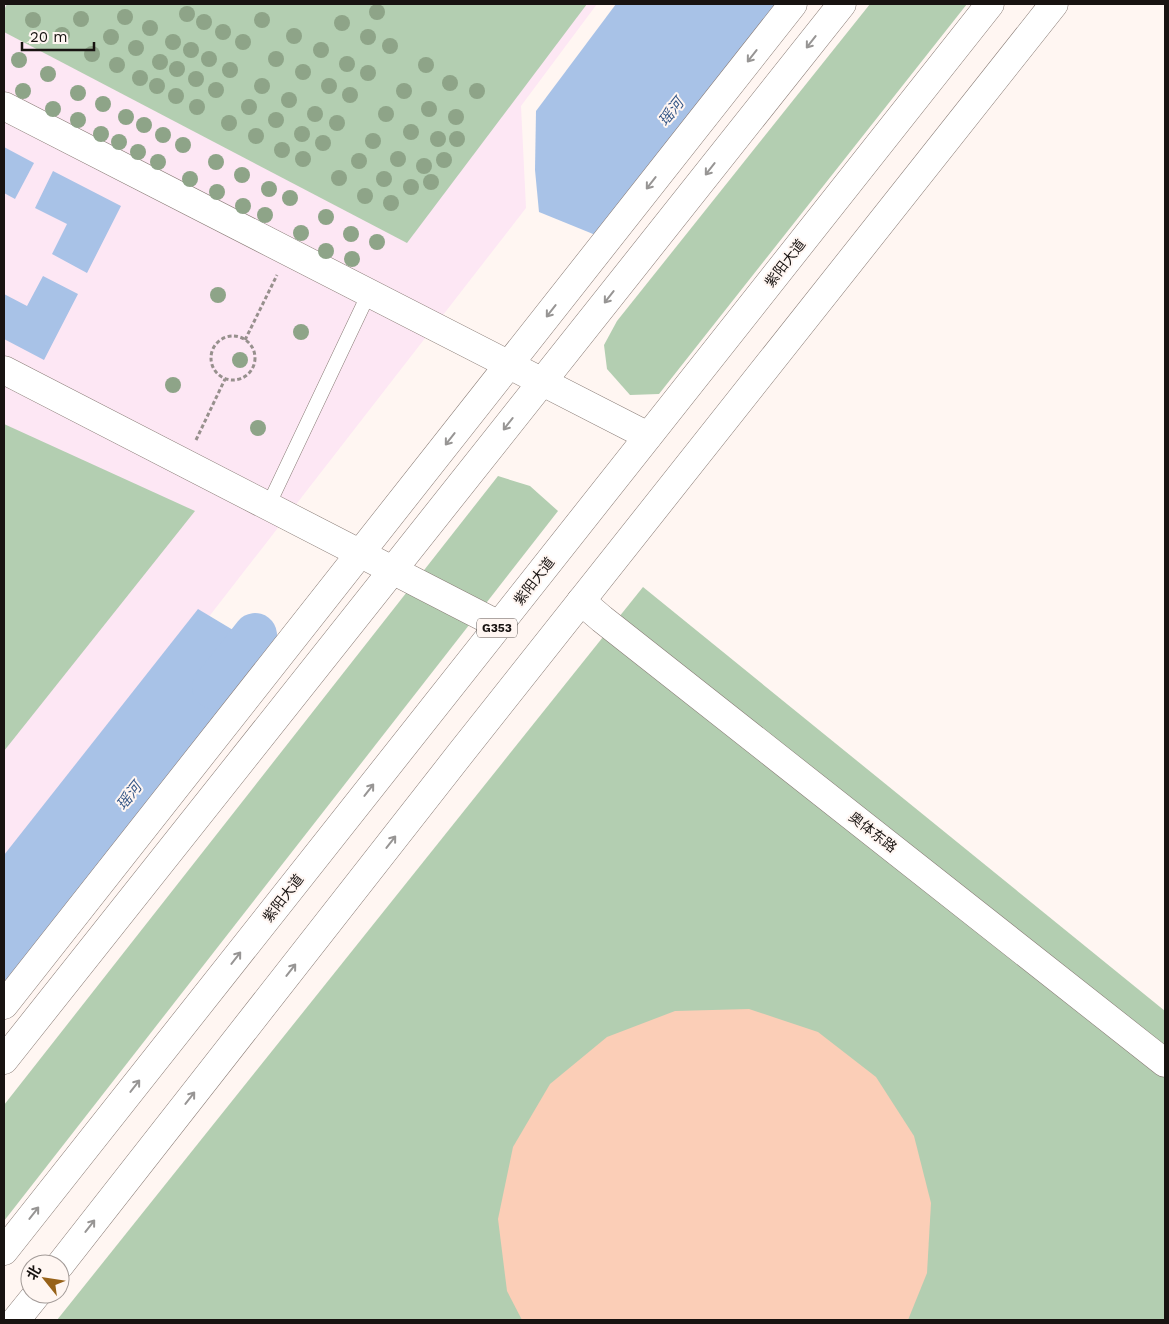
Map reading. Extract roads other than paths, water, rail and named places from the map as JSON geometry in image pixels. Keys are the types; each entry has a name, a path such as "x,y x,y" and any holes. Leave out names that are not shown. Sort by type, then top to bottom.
{"main road":[{"path":"4,1005 793,4"},
{"path":"4,1060 842,4"},
{"name":"紫阳大道","path":"4,1251 990,4"},
{"path":"68,1254 1054,4"},
{"path":"4,106 648,436"},
{"path":"4,370 499,625"},
{"name":"奥体东路","path":"582,601 1165,1063"},
{"path":"16,1320 29,1304"}],"lane":[{"path":"268,506 369,293"}],"water":[{"path":"616,4 780,4 598,236 539,212 535,170 536,111"},
{"path":"4,147 34,163 15,199 4,193"},
{"path":"53,171 121,206 87,273 52,254 67,224 35,208"},
{"path":"43,276 78,294 44,360 4,339 4,294 27,306"},
{"path":"198,609 273,654 4,994 4,855"}],"waterway":[{"name":"瑶河","path":"214,687 255,635"}]}
